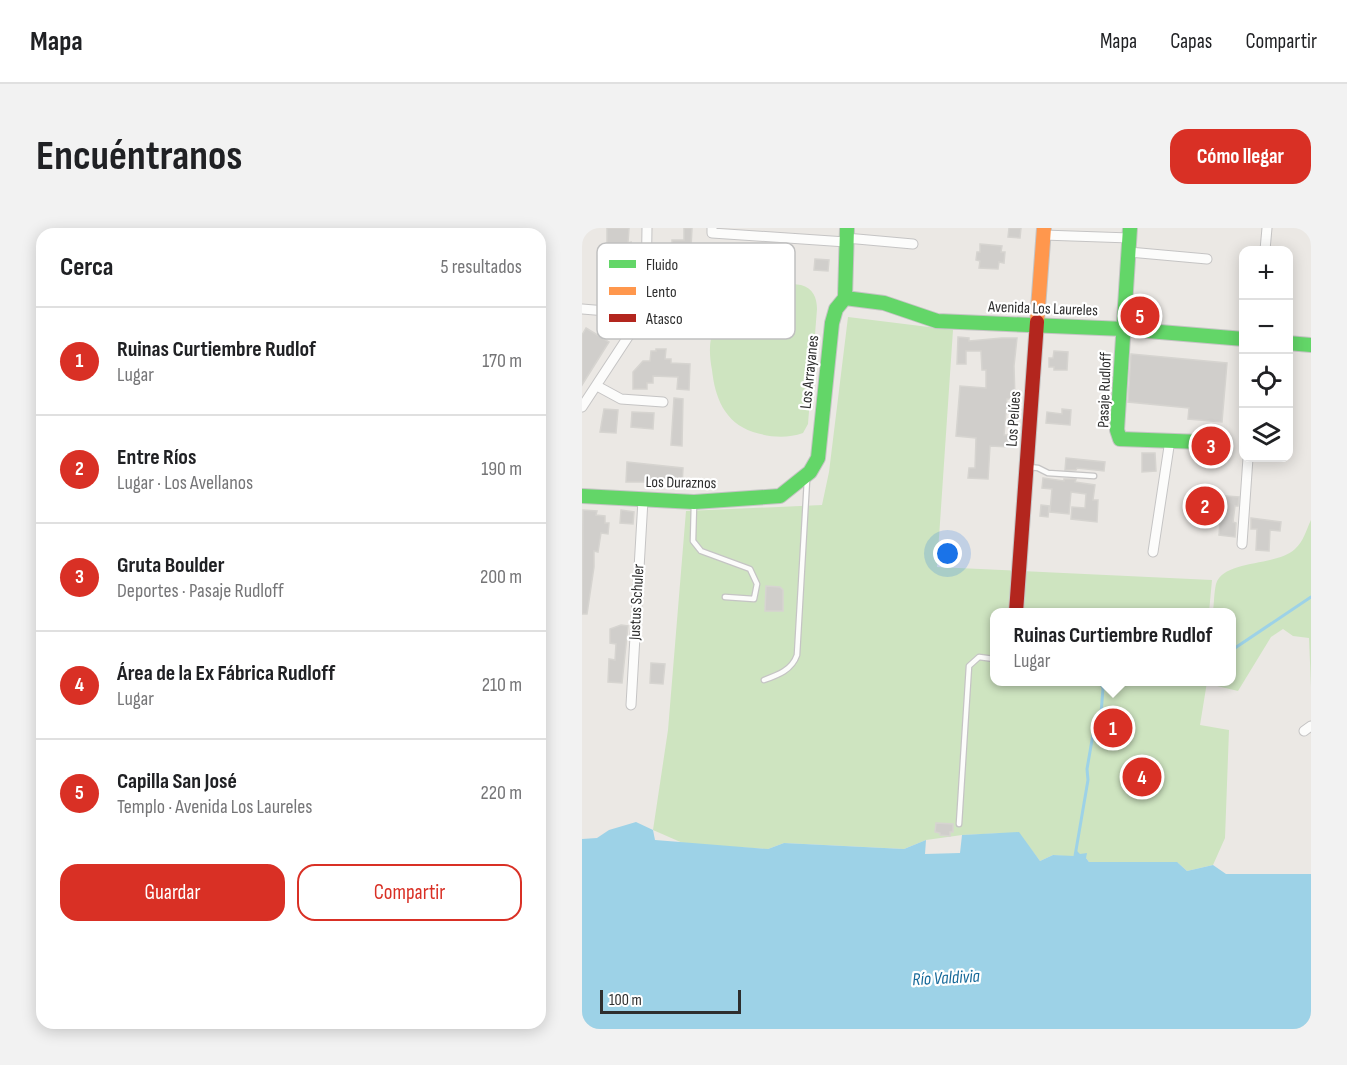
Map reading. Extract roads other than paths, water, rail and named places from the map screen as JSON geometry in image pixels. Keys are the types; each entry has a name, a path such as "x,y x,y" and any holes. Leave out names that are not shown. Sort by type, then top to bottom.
{"street":[{"path":"647,228 647,243"},
{"path":"712,228 712,233 780,232 846,236 913,244"},
{"path":"1265,246 1267,228"},
{"path":"1043,232 1130,240 1207,259"},
{"name":"Los Pelúes","path":"1016,608 1043,232"},
{"name":"Los Arrayanes","path":"780,496 806,474 818,458 832,323 836,309 845,298 846,236"},
{"path":"1125,328 1130,240"},
{"name":"Avenida Los Laureles","path":"845,298 884,303 937,321 1125,328 1239,339"},
{"path":"582,309 597,310"},
{"name":"Pasaje Rudloff","path":"1125,328 1117,430 1120,439 1202,442"},
{"path":"582,407 627,339"},
{"path":"1293,343 1311,345"},
{"path":"597,386 621,399 663,402"},
{"path":"1153,552 1170,440"},
{"path":"1242,544 1248,462"},
{"name":"Los Duraznos","path":"582,496 694,502 780,496"},
{"name":"Justus Schuler","path":"631,705 643,500"}],"lane":[{"path":"1027,467 1038,468 1048,473 1094,476"},
{"path":"764,680 782,673 794,663 797,655 806,474"},
{"path":"694,502 693,541 702,551 750,569 757,584 754,598 725,597"},
{"path":"959,824 969,666 979,657 990,658"}],"water":[{"name":"Río Valdivia","path":"636,822 653,830 655,840 768,849 784,843 904,849 926,840 925,854 960,853 962,835 1019,832 1040,861 1053,855 1074,856 1077,851 1080,854 1087,853 1086,858 1089,862 1177,862 1187,871 1213,865 1226,874 1311,874 1311,1029 582,1029 582,839 597,838 609,830"}],"waterway":[{"path":"1236,647 1311,597"},
{"path":"1075,856 1096,717 1101,714 1102,686"}],"place":[{"name":"Capilla San José","path":"1140,316"},
{"name":"Gruta Boulder","path":"1211,446"},
{"name":"Entre Ríos","path":"1205,506"},
{"name":"Ruinas Curtiembre Rudlof","path":"1113,728"},
{"name":"Área de la Ex Fábrica Rudloff","path":"1142,777"}]}
